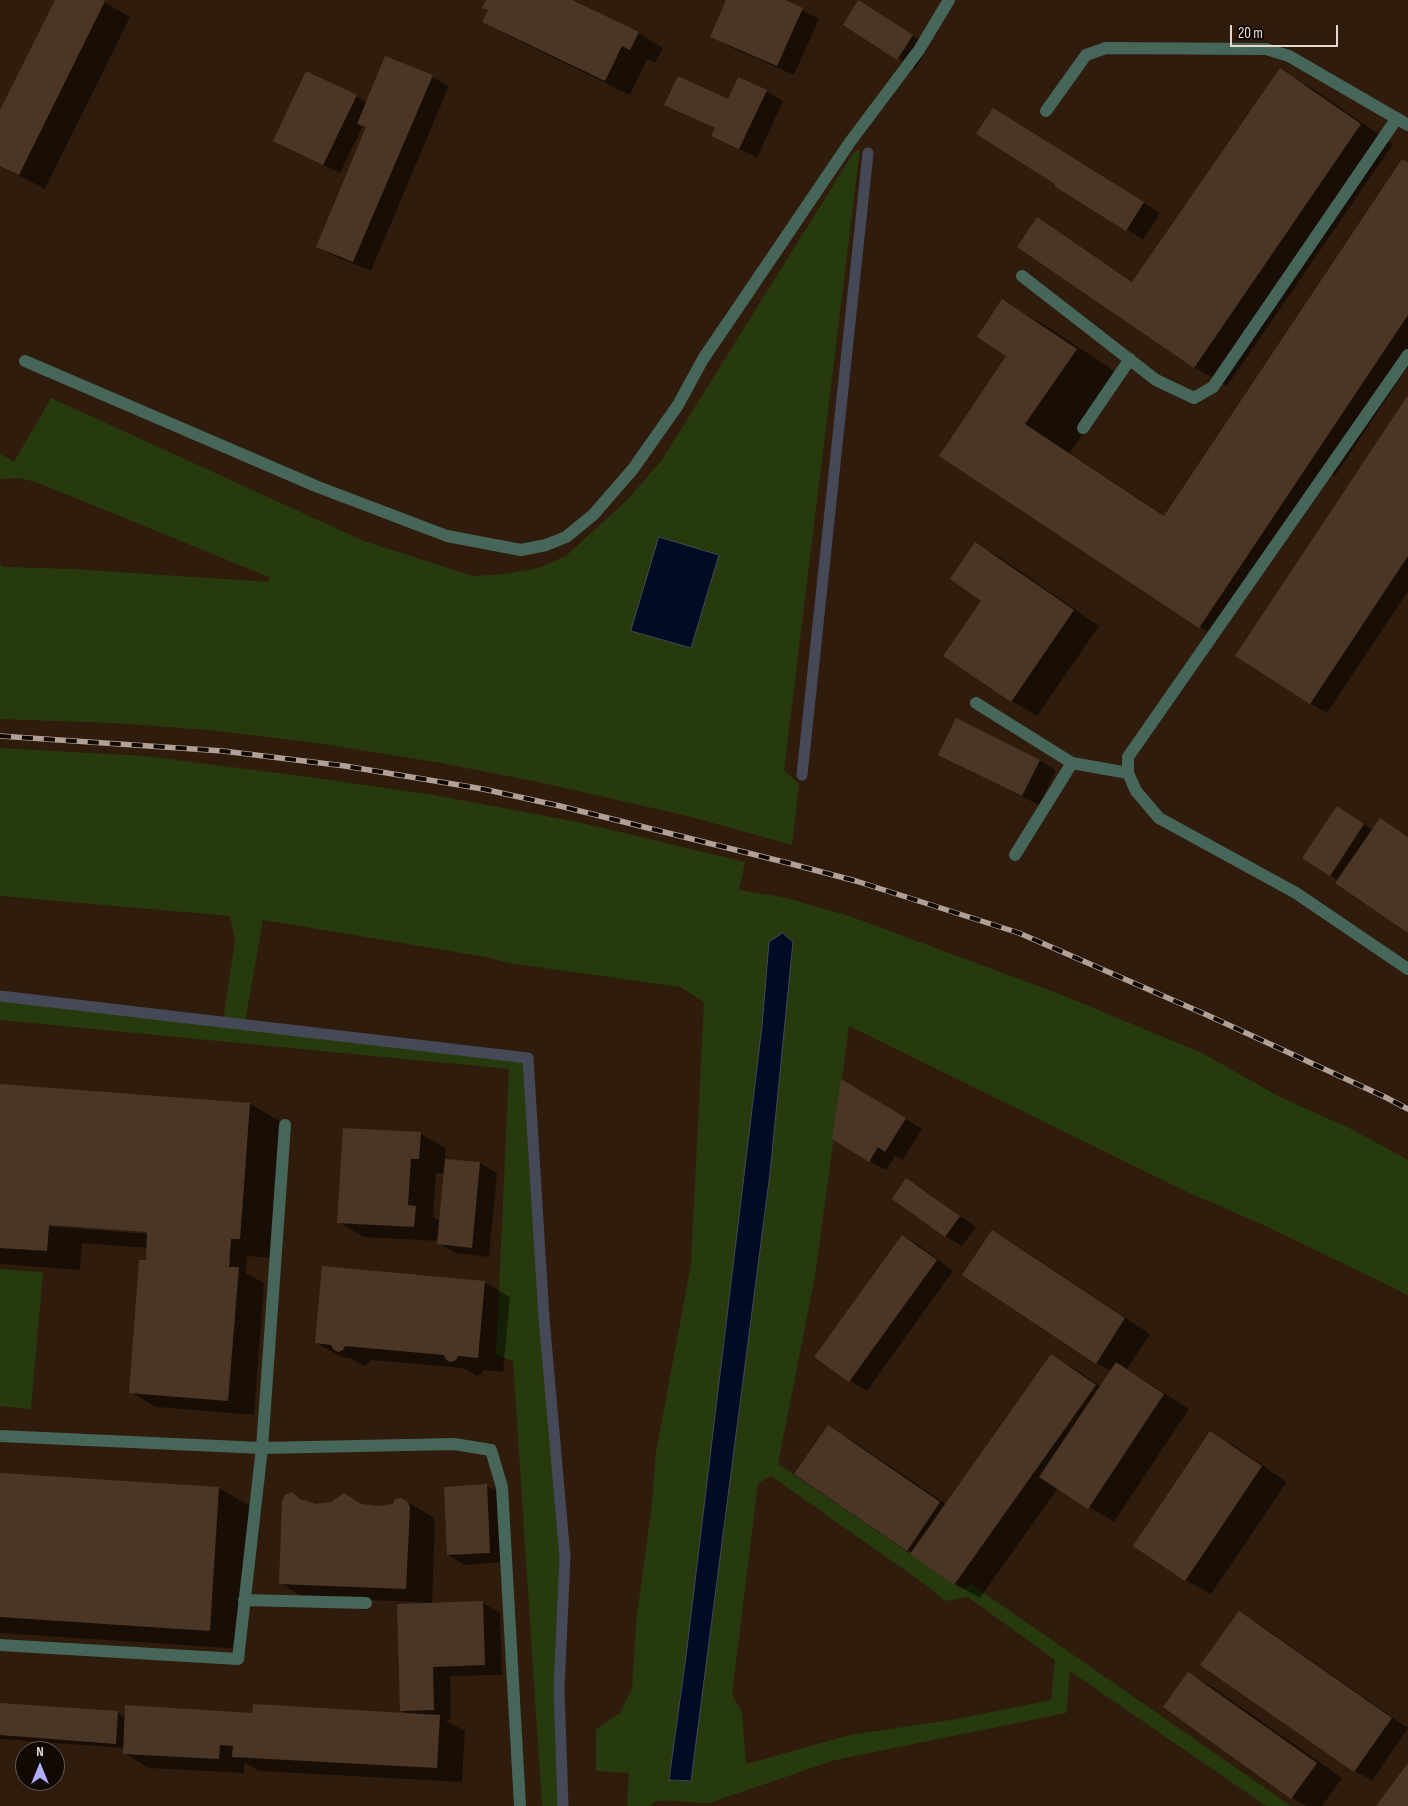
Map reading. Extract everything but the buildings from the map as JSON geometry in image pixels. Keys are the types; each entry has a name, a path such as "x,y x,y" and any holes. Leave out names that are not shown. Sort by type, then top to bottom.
{"lane":[{"path":"25,361 318,486 448,536 521,550 546,545 566,537 593,515 633,469 678,405 703,359 740,304 850,142 919,50 949,0"},
{"path":"1022,276 1156,380 1194,398 1213,387 1403,122 1289,56 1266,49 1106,48 1086,55 1046,111"},
{"path":"1408,355 1128,757 1128,773 1136,791 1159,818 1296,893 1408,969"},
{"path":"1083,428 1130,359"},
{"path":"976,704 1072,763 1128,773"},
{"path":"1015,855 1072,763"},
{"path":"0,1645 238,1660 262,1448 285,1125"},
{"path":"0,1436 262,1448 454,1444 491,1450 502,1487 520,1806"},
{"path":"244,1600 366,1603"}],"green space":[{"path":"860,149 784,770 799,784 792,845 688,816 538,782 441,763 317,743 208,730 113,723 0,719 0,563 3,567 73,569 269,582 269,577 41,484 21,478 0,479 0,454 14,462 51,398 364,541 473,576 504,574 538,568 566,556 627,500 661,461 854,152"},
{"path":"0,748 145,756 302,776 434,795 578,822 745,862 739,890 787,898 849,916 1057,993 1202,1053 1280,1097 1349,1128 1408,1160 1408,1296 1259,1223 1183,1190 849,1026 815,1276 778,1464 962,1589 971,1584 1291,1806 1266,1806 1070,1671 1066,1713 835,1760 709,1803 667,1801 653,1802 651,1806 627,1806 629,1773 596,1771 596,1729 620,1713 632,1689 636,1623 652,1503 656,1452 691,1264 704,1002 680,987 509,963 486,957 263,920 245,1022 223,1020 235,941 230,916 0,896","holes":["769,943 770,1173 691,1781 669,1780 686,1656 762,1026","771,1476 926,1585 945,1601 968,1597 1055,1660 1051,1700 957,1719 850,1735 746,1764 742,1712 732,1695 758,1483"]},
{"path":"0,998 525,1061 542,1318 562,1558 557,1688 560,1806 542,1806 513,1361 496,1355 509,1069 0,1020"},
{"path":"0,1269 43,1272 31,1409 0,1406"}],"water":[{"path":"659,537 719,555 691,648 631,631"},
{"path":"783,933 793,942 770,1173 691,1781 669,1780 686,1656 762,1026 769,942"}],"waterway":[{"path":"802,775 868,153"},
{"path":"0,996 528,1058 544,1318 565,1557 559,1688 563,1806"}],"railway":[{"path":"0,736 223,751 345,766 483,789 560,806 856,881 1019,933 1207,1015 1408,1109"}]}
